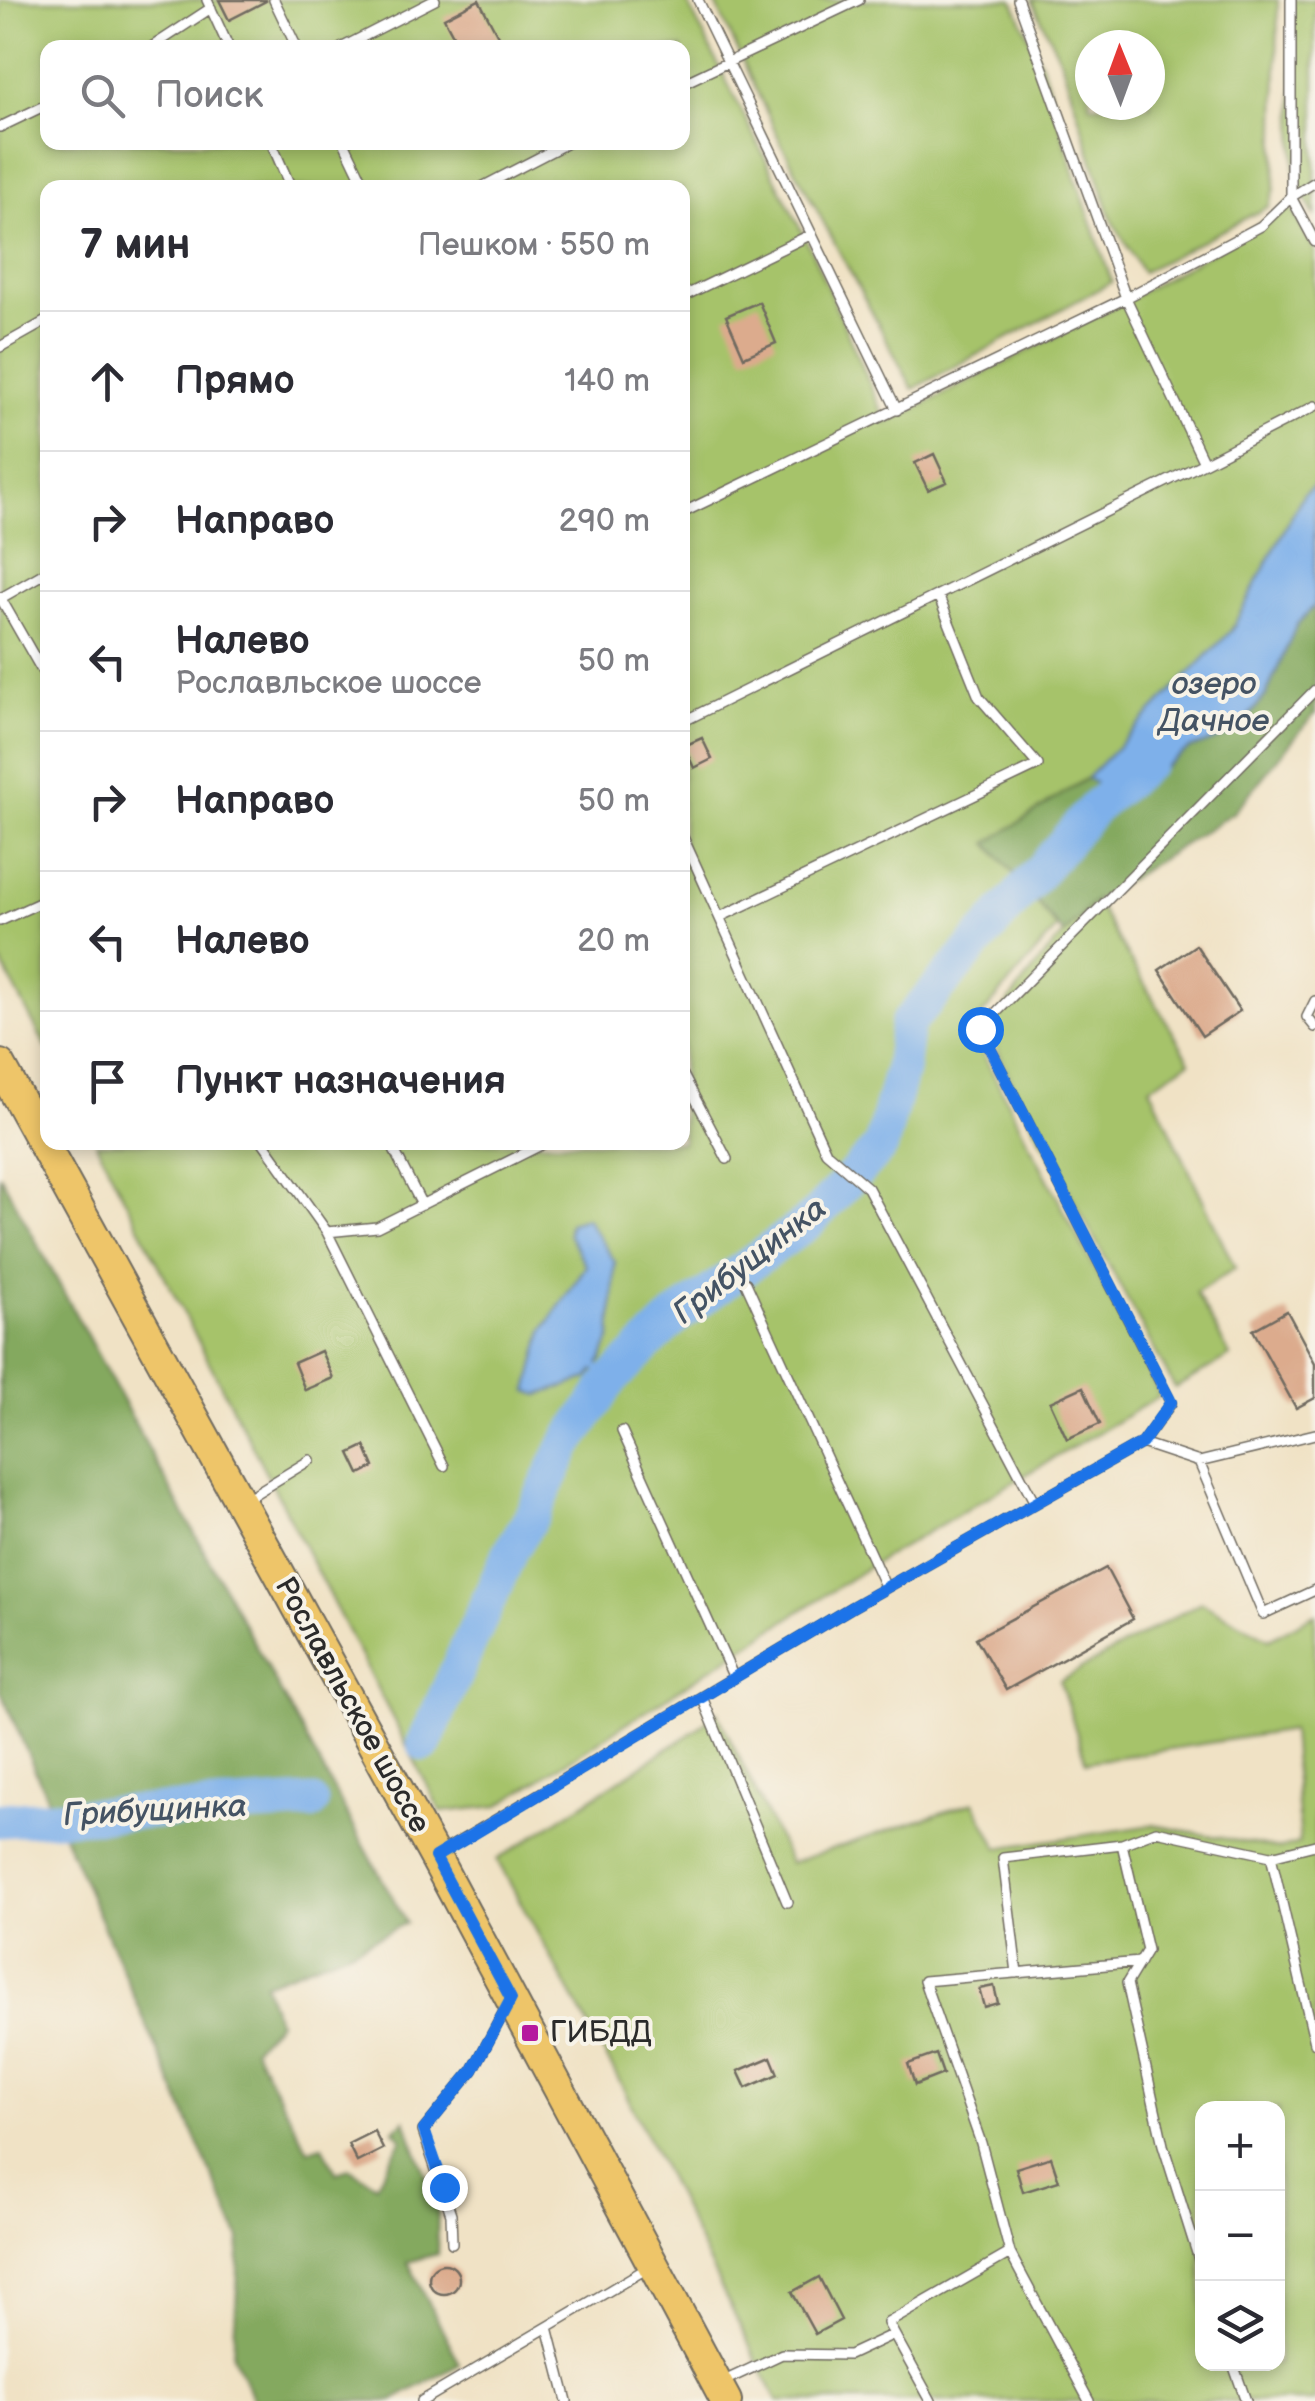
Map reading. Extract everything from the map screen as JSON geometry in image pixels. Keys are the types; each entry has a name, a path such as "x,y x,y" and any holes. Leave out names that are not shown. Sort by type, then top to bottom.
{"main road":[{"name":"Рославльское шоссе","path":"0,1065 40,1138"},
{"name":"Рославльское шоссе","path":"47,1150 435,1857 721,2393"}],"lane":[{"path":"274,0 294,40"},
{"path":"357,40 435,0"},
{"path":"698,0 898,410"},
{"path":"690,80 859,0"},
{"path":"1018,0 1126,298 1204,462"},
{"path":"1290,0 1291,197 1315,242"},
{"path":"161,40 209,4 225,40"},
{"path":"0,128 40,108"},
{"path":"274,150 288,180"},
{"path":"348,150 362,180"},
{"path":"495,180 554,150"},
{"path":"690,509 1126,298 1261,226 1291,197 1315,182"},
{"path":"690,294 812,234"},
{"path":"0,347 40,324"},
{"path":"690,718 1315,406"},
{"path":"40,575 0,597 40,667"},
{"path":"722,916 1038,766 980,697 938,595"},
{"path":"435,1857 886,1588 1142,1443 1171,1402 980,1029 1315,690"},
{"path":"690,852 826,1152 868,1188 1035,1504"},
{"path":"0,922 40,903"},
{"path":"1315,1001 1307,1017 1315,1026"},
{"path":"690,1088 726,1158"},
{"path":"269,1150 327,1232 444,1466"},
{"path":"394,1150 422,1205"},
{"path":"327,1232 377,1227 531,1150"},
{"path":"746,1284 886,1588"},
{"path":"622,1431 734,1678"},
{"path":"1142,1443 1200,1462 1315,1434"},
{"path":"240,1502 310,1460"},
{"path":"1200,1462 1263,1614 1315,1590"},
{"path":"702,1697 787,1902"},
{"path":"1017,1973 1003,1858 1122,1844 1156,1830 1271,1856 1315,1845"},
{"path":"1122,1844 1147,1950 1127,1983 1163,2145 1195,2247"},
{"path":"1271,1856 1315,2043"},
{"path":"1089,2401 1010,2254 981,2143 924,1981 1140,1962"},
{"path":"452,2243 451,2214 424,2130 473,2070 511,1999"},
{"path":"931,2401 888,2323 1010,2254"},
{"path":"422,2401 653,2265"},
{"path":"548,2327 567,2401"},
{"path":"721,2393 782,2354 849,2355 894,2334"},
{"path":"1235,2371 1246,2401"}],"green space":[{"path":"0,0 686,0 812,252 887,423 1122,303 1290,207 1315,251 1315,485 1304,493 1231,631 1194,672 1087,778 989,843 1057,928 970,1029 1160,1396 870,1566 498,1806 441,1812 100,1150 690,1150 690,180 40,180 40,1036 0,960"},
{"path":"714,0 1013,0 1044,71 1112,282 913,389 781,143"},
{"path":"1032,0 1278,0 1275,189 1269,206 1142,272 1111,218 1080,120 1165,120 1165,30 1075,30 1075,104 1062,63"},
{"path":"1292,0 1315,0 1315,217 1295,178"},
{"path":"1315,605 1315,713 1234,812 1095,901 1064,934 988,843 1087,778 1118,799 1189,749 1235,733 1266,695 1297,624"},
{"path":"1095,901 1190,1061 1150,1087 1235,1268 1196,1293 1230,1356 1175,1388 1021,1102 988,1029 1043,957"},
{"path":"0,1175 406,1923 353,1949 264,1983 278,2022 253,2048 308,2150 323,2146 336,2173 350,2169 376,2185 402,2139 394,2130 405,2120 438,2208 437,2254 408,2262 460,2364 392,2401 254,2401 233,2355 240,2239 0,1690"},
{"path":"1201,1602 1269,1639 1315,1614 1315,2401 777,2401 620,2082 497,1860 696,1730 717,1712 790,1863 974,1802 998,1848 1154,1825 1279,1849 1300,1843 1291,1730 1086,1762 1060,1681"}],"water":[{"name":"озеро Дачное","path":"1315,485 1315,605 1297,624 1266,695 1235,733 1189,749 1118,799 1087,778 1231,631 1304,493"},
{"path":"586,1218 615,1262 611,1337 602,1360 588,1379 539,1395 528,1391 543,1331 586,1266 568,1234 569,1223"}],"building":[{"path":"219,0 266,0 266,1 229,20"},
{"path":"479,0 499,38 456,40 444,18"},
{"path":"759,302 776,343 744,357 726,316"},
{"path":"934,454 947,482 928,490 915,463"},
{"path":"702,738 712,759 694,768 690,743"},
{"path":"1196,945 1240,1011 1202,1036 1159,970"},
{"path":"1287,1311 1315,1363 1315,1398 1296,1408 1253,1330"},
{"path":"321,1351 333,1378 305,1390 294,1363"},
{"path":"1083,1387 1100,1424 1067,1439 1050,1402"},
{"path":"365,1446 374,1467 360,1474 350,1453"},
{"path":"1106,1568 1133,1619 1006,1690 976,1638"},
{"path":"994,1986 998,2003 984,2007 979,1989"},
{"path":"936,2054 943,2074 915,2085 908,2064"},
{"path":"771,2057 778,2074 746,2088 738,2071"},
{"path":"374,2131 383,2149 357,2162 348,2144"},
{"path":"1051,2157 1059,2181 1023,2192 1016,2168"},
{"path":"444,2264 455,2268 459,2279 455,2290 444,2294 433,2290 429,2279 433,2268"},
{"path":"819,2277 841,2320 815,2334 792,2292"}],"waterway":[{"name":"Грибущинка","path":"424,1744 510,1552 565,1447 612,1379 676,1317 810,1221 881,1146 901,1070 907,1024 1096,806 1147,763"},
{"path":"592,1363 612,1379"},
{"name":"Грибущинка","path":"0,1820 311,1803"}],"place":[{"name":"ГИБДД","path":"530,2033"}],"route":[{"path":"444,2187 424,2130 473,2070 511,1999 435,1857 852,1607 1142,1443 1171,1402 980,1029"}]}
